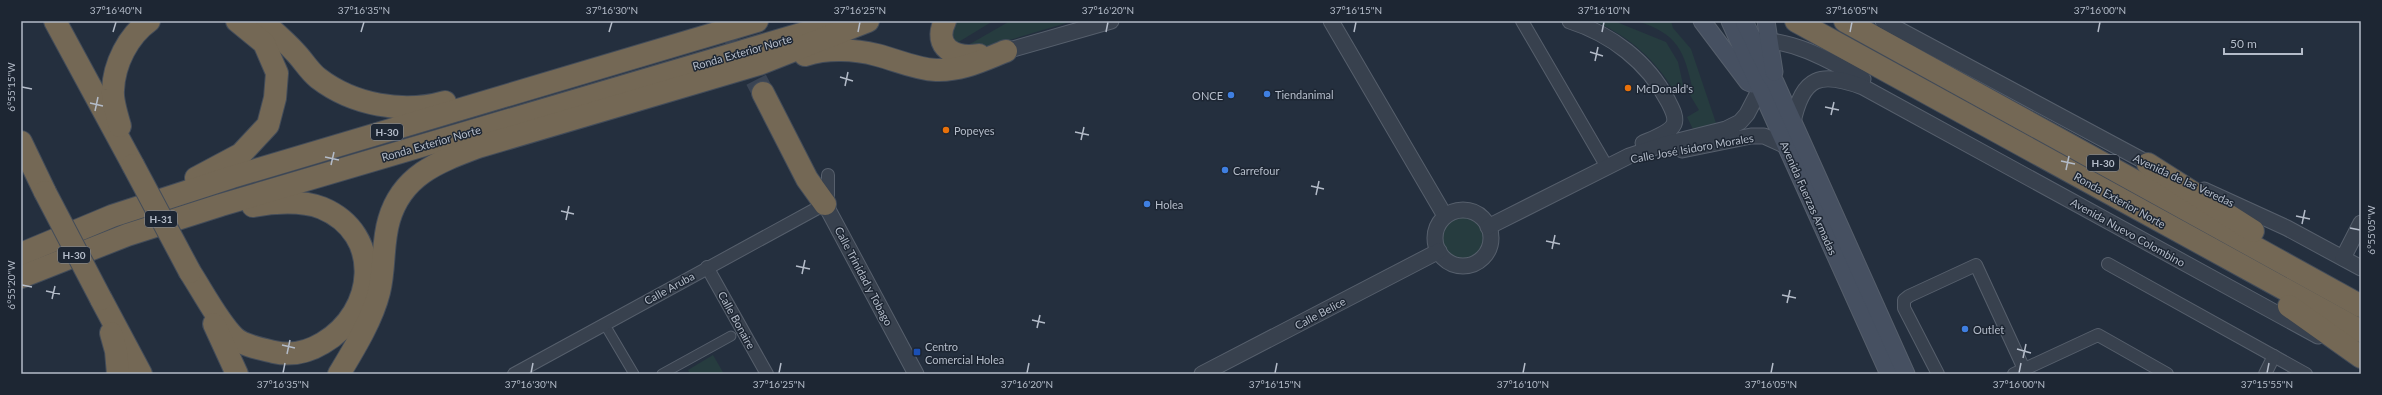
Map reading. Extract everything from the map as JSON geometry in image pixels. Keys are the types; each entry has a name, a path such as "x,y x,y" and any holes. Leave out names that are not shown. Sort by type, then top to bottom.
{"highway":[{"name":"H-31","path":"55,21 190,272 237,374"},
{"path":"133,165 120,124 113,90 119,61 128,41 149,21"},
{"path":"141,207 241,154 268,125 275,98 277,73 264,43 237,21"},
{"path":"262,21 296,53 317,77 360,100 390,107 429,107 486,92 574,77"},
{"path":"705,36 746,21"},
{"name":"H-30","path":"21,254 82,227 232,178 574,77 757,21"},
{"name":"Ronda Exterior Norte","path":"21,277 127,235 229,203 845,21"},
{"path":"339,374 350,356 379,293 389,221 398,198 415,178 438,162 478,147 759,64 868,21"},
{"path":"945,21 942,28 942,41 950,52 955,55 966,58 1006,51"},
{"name":"Ronda Exterior Norte","path":"1796,21 2155,220 2361,331"},
{"name":"H-30","path":"1845,21 2361,306"},
{"path":"759,64 770,65 817,51 846,50 877,55 903,64 936,70 963,68 1006,51"},
{"path":"763,93 807,179 825,204"},
{"path":"21,142 45,192 141,374"},
{"path":"127,235 299,197 450,152 478,147"},
{"path":"21,164 45,192"},
{"path":"2148,164 2313,269 2339,294"},
{"path":"190,272 235,338 261,349 286,354 311,350 335,336 352,318 364,291 366,267 360,243 346,223 322,208 298,204 265,204"},
{"path":"2155,220 2232,273 2288,305 2361,357"},
{"path":"21,243 82,227"},
{"path":"21,289 95,247"},
{"path":"101,299 116,351 118,374"}],"main road":[{"name":"Avenida Fuerzas Armadas","path":"1730,21 1752,32 1765,86 1786,146 1889,374"},
{"path":"1706,27 1725,38 1752,32 1766,21"},
{"path":"1706,27 1748,82 1765,86 1752,32"},
{"name":"Avenida Fuerzas Armadas","path":"1765,86 1793,122 1906,374"}],"street":[{"path":"1006,51 1111,21"},
{"path":"1331,21 1445,216"},
{"path":"1522,21 1619,161 1632,149 1669,130 1674,124 1675,118 1671,106 1651,75 1616,42 1591,28 1570,21"},
{"name":"Avenida de las Veredas","path":"1883,21 2148,164 2287,228 2361,268"},
{"name":"Avenida Nuevo Colombino","path":"1752,32 1815,53 1882,89 1897,105"},
{"name":"Avenida Nuevo Colombino","path":"1793,122 1803,91 1814,82 1828,78 1846,80 1863,87 2293,324 2361,357"},
{"name":"Calle José Isidoro Morales","path":"1488,227 1619,161 1662,145 1726,129 1740,122 1765,86"},
{"name":"Calle José Isidoro Morales","path":"1619,161 1751,136 1764,136 1786,146"},
{"path":"825,204 828,195 828,175"},
{"name":"Calle Aruba","path":"514,374 707,267 825,204"},
{"name":"Calle Trinidad y Tobago","path":"825,204 916,374"},
{"path":"1457,210 1470,211 1481,217 1488,227 1490,238 1488,248 1483,256 1474,262 1464,265 1454,264 1445,259 1438,251 1436,232 1445,216 1457,210"},
{"path":"2343,258 2361,224"},
{"name":"Calle Belice","path":"1202,374 1438,251"},
{"path":"2108,264 2306,374"},
{"path":"1938,374 1904,308 1904,300 1909,296 1976,265 2019,372 2098,335 2167,374"},
{"name":"Calle Bonaire","path":"707,267 767,374"},
{"path":"608,330 634,374"},
{"path":"662,374 731,336"},
{"path":"2265,374 2274,356"}],"green space":[{"path":"955,21 993,21 952,46 947,31"},
{"path":"1010,21 1073,21 983,48 963,48"},
{"path":"1595,21 1614,21 1666,42 1678,62 1684,89 1676,94 1660,70 1642,51 1620,35"},
{"path":"1637,21 1671,21 1673,28 1691,49 1716,123 1693,129 1687,117 1699,110 1690,95 1693,91 1682,54 1670,38 1662,32"},
{"path":"1461,217 1473,221 1479,227 1483,239 1479,251 1473,257 1461,261 1449,257 1443,251 1439,239 1443,227 1449,221"},
{"path":"713,355 724,374 690,374 688,370"}],"tunnel":[{"path":"726,21 763,93"}],"place":[{"name":"McDonald's","path":"1628,88"},
{"name":"Tiendanimal","path":"1267,94"},
{"name":"ONCE","path":"1231,95"},
{"name":"Popeyes","path":"946,130"},
{"name":"Carrefour","path":"1225,170"},
{"name":"Holea","path":"1147,204"},
{"name":"Outlet","path":"1965,329"},
{"name":"Centro Comercial Holea","path":"917,352"}]}
